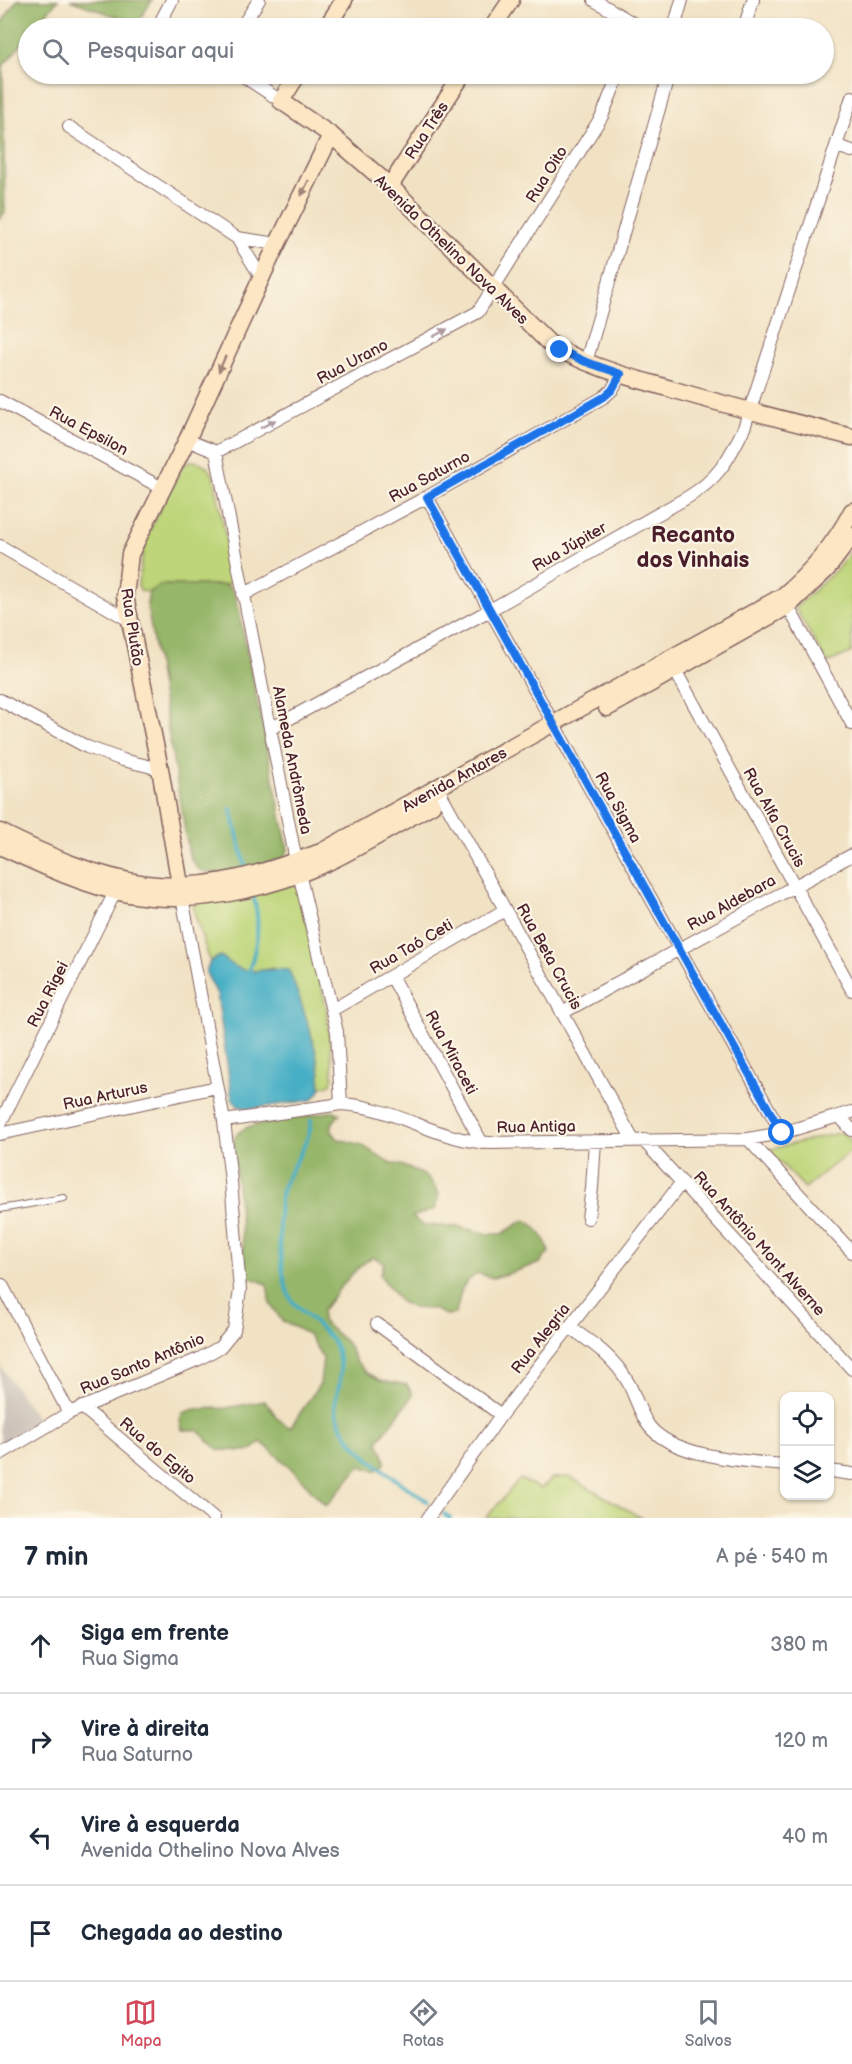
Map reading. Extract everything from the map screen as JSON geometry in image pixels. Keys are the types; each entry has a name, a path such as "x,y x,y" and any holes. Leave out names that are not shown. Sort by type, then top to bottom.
{"street":[{"path":"162,18 172,0"},
{"path":"248,18 260,0"},
{"path":"332,18 344,0"},
{"path":"499,18 511,0"},
{"path":"594,0 622,18"},
{"path":"677,18 682,0"},
{"path":"747,18 753,0"},
{"path":"255,84 281,101 292,84"},
{"name":"Rua Três","path":"390,186 456,84"},
{"name":"Rua Oito","path":"493,289 602,116 615,84"},
{"path":"586,362 666,84"},
{"name":"Rua Júpiter","path":"270,729 490,610 699,490 723,468 744,428 852,97"},
{"name":"Avenida Othelino Nova Alves","path":"281,101 331,135 390,186 549,343 586,362 621,374 749,411 852,437"},
{"path":"69,127 237,238 261,277"},
{"name":"Rua Plutão","path":"224,1121 160,769 129,620 125,596 126,577 130,554 187,440 261,277 331,135"},
{"path":"837,146 852,151"},
{"path":"237,238 278,244"},
{"name":"Rua Urano","path":"216,452 473,316 482,307 493,289"},
{"name":"Rua Saturno","path":"243,595 427,497 604,397 612,390 621,374"},
{"name":"Rua Epsilon","path":"2,406 162,488"},
{"name":"Avenida Othelino Nova Alves","path":"749,411 852,449"},
{"path":"187,440 216,452"},
{"name":"Alameda Andrômeda","path":"216,452 298,868 332,1010 339,1053 341,1104"},
{"name":"Rua Sigma","path":"427,497 782,1133"},
{"name":"Avenida Antares","path":"785,601 827,549 852,511"},
{"name":"Avenida Antares","path":"0,832 119,885 152,897 182,891 241,890 298,868 325,863 441,793 785,601 827,569 852,537"},
{"path":"0,546 129,620"},
{"path":"785,601 852,724"},
{"name":"Rua Alfa Crucis","path":"673,665 852,990"},
{"path":"0,700 87,747 123,760 160,769"},
{"name":"Rua Beta Crucis","path":"441,793 562,1013 638,1140"},
{"name":"Avenida Antares","path":"0,846 58,872 119,885"},
{"name":"Rua Aldebara","path":"562,1013 852,855"},
{"name":"Rua Rigei","path":"0,1124 119,885"},
{"name":"Rua Taó Ceti","path":"332,1010 505,910"},
{"name":"Rua Miraceti","path":"392,976 482,1143"},
{"name":"Rua Arturus","path":"0,1134 217,1087"},
{"name":"Rua Antiga","path":"224,1121 341,1104 366,1106 446,1135 482,1143 748,1139 782,1133 852,1112"},
{"path":"839,1116 852,1130"},
{"name":"Rua Santo Antônio","path":"0,1454 69,1413 199,1359 220,1347 234,1330 240,1290 224,1121"},
{"path":"748,1139 852,1252"},
{"name":"Rua Antônio Mont Alverne","path":"638,1140 682,1182 852,1369"},
{"path":"588,1218 595,1141"},
{"name":"Rua Alegria","path":"428,1518 501,1415 682,1182"},
{"path":"2,1285 69,1413"},
{"path":"377,1324 501,1415"},
{"path":"569,1327 600,1348 616,1365 649,1425 657,1433 698,1453 780,1465"},
{"name":"Rua do Egito","path":"82,1407 214,1518"},
{"path":"834,1472 852,1474"}],"lane":[{"path":"0,1209 64,1198"}],"shaded area":[{"path":"0,1365 39,1421 0,1445"}],"green space":[{"path":"17,0 58,0 43,18 18,18 18,48 3,66 5,212 0,219 0,25"},
{"path":"70,0 152,0 141,18 120,18"},
{"path":"190,461 204,465 214,476 233,575 231,582 225,585 161,585 149,592 141,591 138,585 145,540 182,466"},
{"path":"852,551 852,652 827,663 795,608 836,570"},
{"path":"161,585 225,585 231,588 236,598 288,850 284,858 240,870 217,873 199,869 189,854 147,604 149,592"},
{"path":"293,884 299,889 327,1011 333,1076 331,1084 320,1088 309,1026 273,968 245,971 234,967 221,956 210,961 193,909 195,903"},
{"path":"334,1111 340,1114 333,1122 331,1130 338,1139 362,1145 387,1162 422,1174 431,1181 439,1194 435,1209 412,1217 423,1225 459,1227 488,1234 502,1234 524,1220 540,1233 549,1252 540,1263 510,1273 493,1278 478,1273 463,1287 455,1314 446,1315 433,1309 413,1308 400,1302 380,1275 384,1263 374,1257 346,1281 322,1311 322,1321 347,1343 356,1361 366,1372 380,1380 407,1385 413,1395 378,1441 385,1464 375,1471 360,1466 326,1506 290,1467 261,1442 251,1451 219,1450 197,1430 182,1430 180,1421 183,1413 195,1409 226,1408 264,1401 277,1418 290,1428 320,1384 323,1358 308,1334 282,1321 270,1303 267,1284 246,1276 233,1146 238,1133 251,1126"},
{"path":"842,1132 852,1142 852,1150 805,1188 768,1150"},
{"path":"570,1477 642,1518 486,1518 520,1479 541,1489 552,1478"}],"water":[{"path":"221,956 231,964 247,971 289,970 310,1030 318,1063 320,1089 311,1100 249,1109 238,1106 232,1099 217,994 206,973 210,961"}],"waterway":[{"path":"231,809 245,866"},
{"path":"248,973 257,934 257,915 253,895"},
{"path":"311,1120 307,1140 286,1180 280,1201 279,1224 285,1283 294,1303 331,1338 335,1347 340,1364 335,1404 346,1434 385,1472 427,1501"},
{"path":"444,1514 450,1518"}],"district":[{"name":"Recanto dos Vinhais","path":"693,546"}],"route":[{"path":"560,350 621,374 617,383 604,397 427,497 782,1133"}]}
